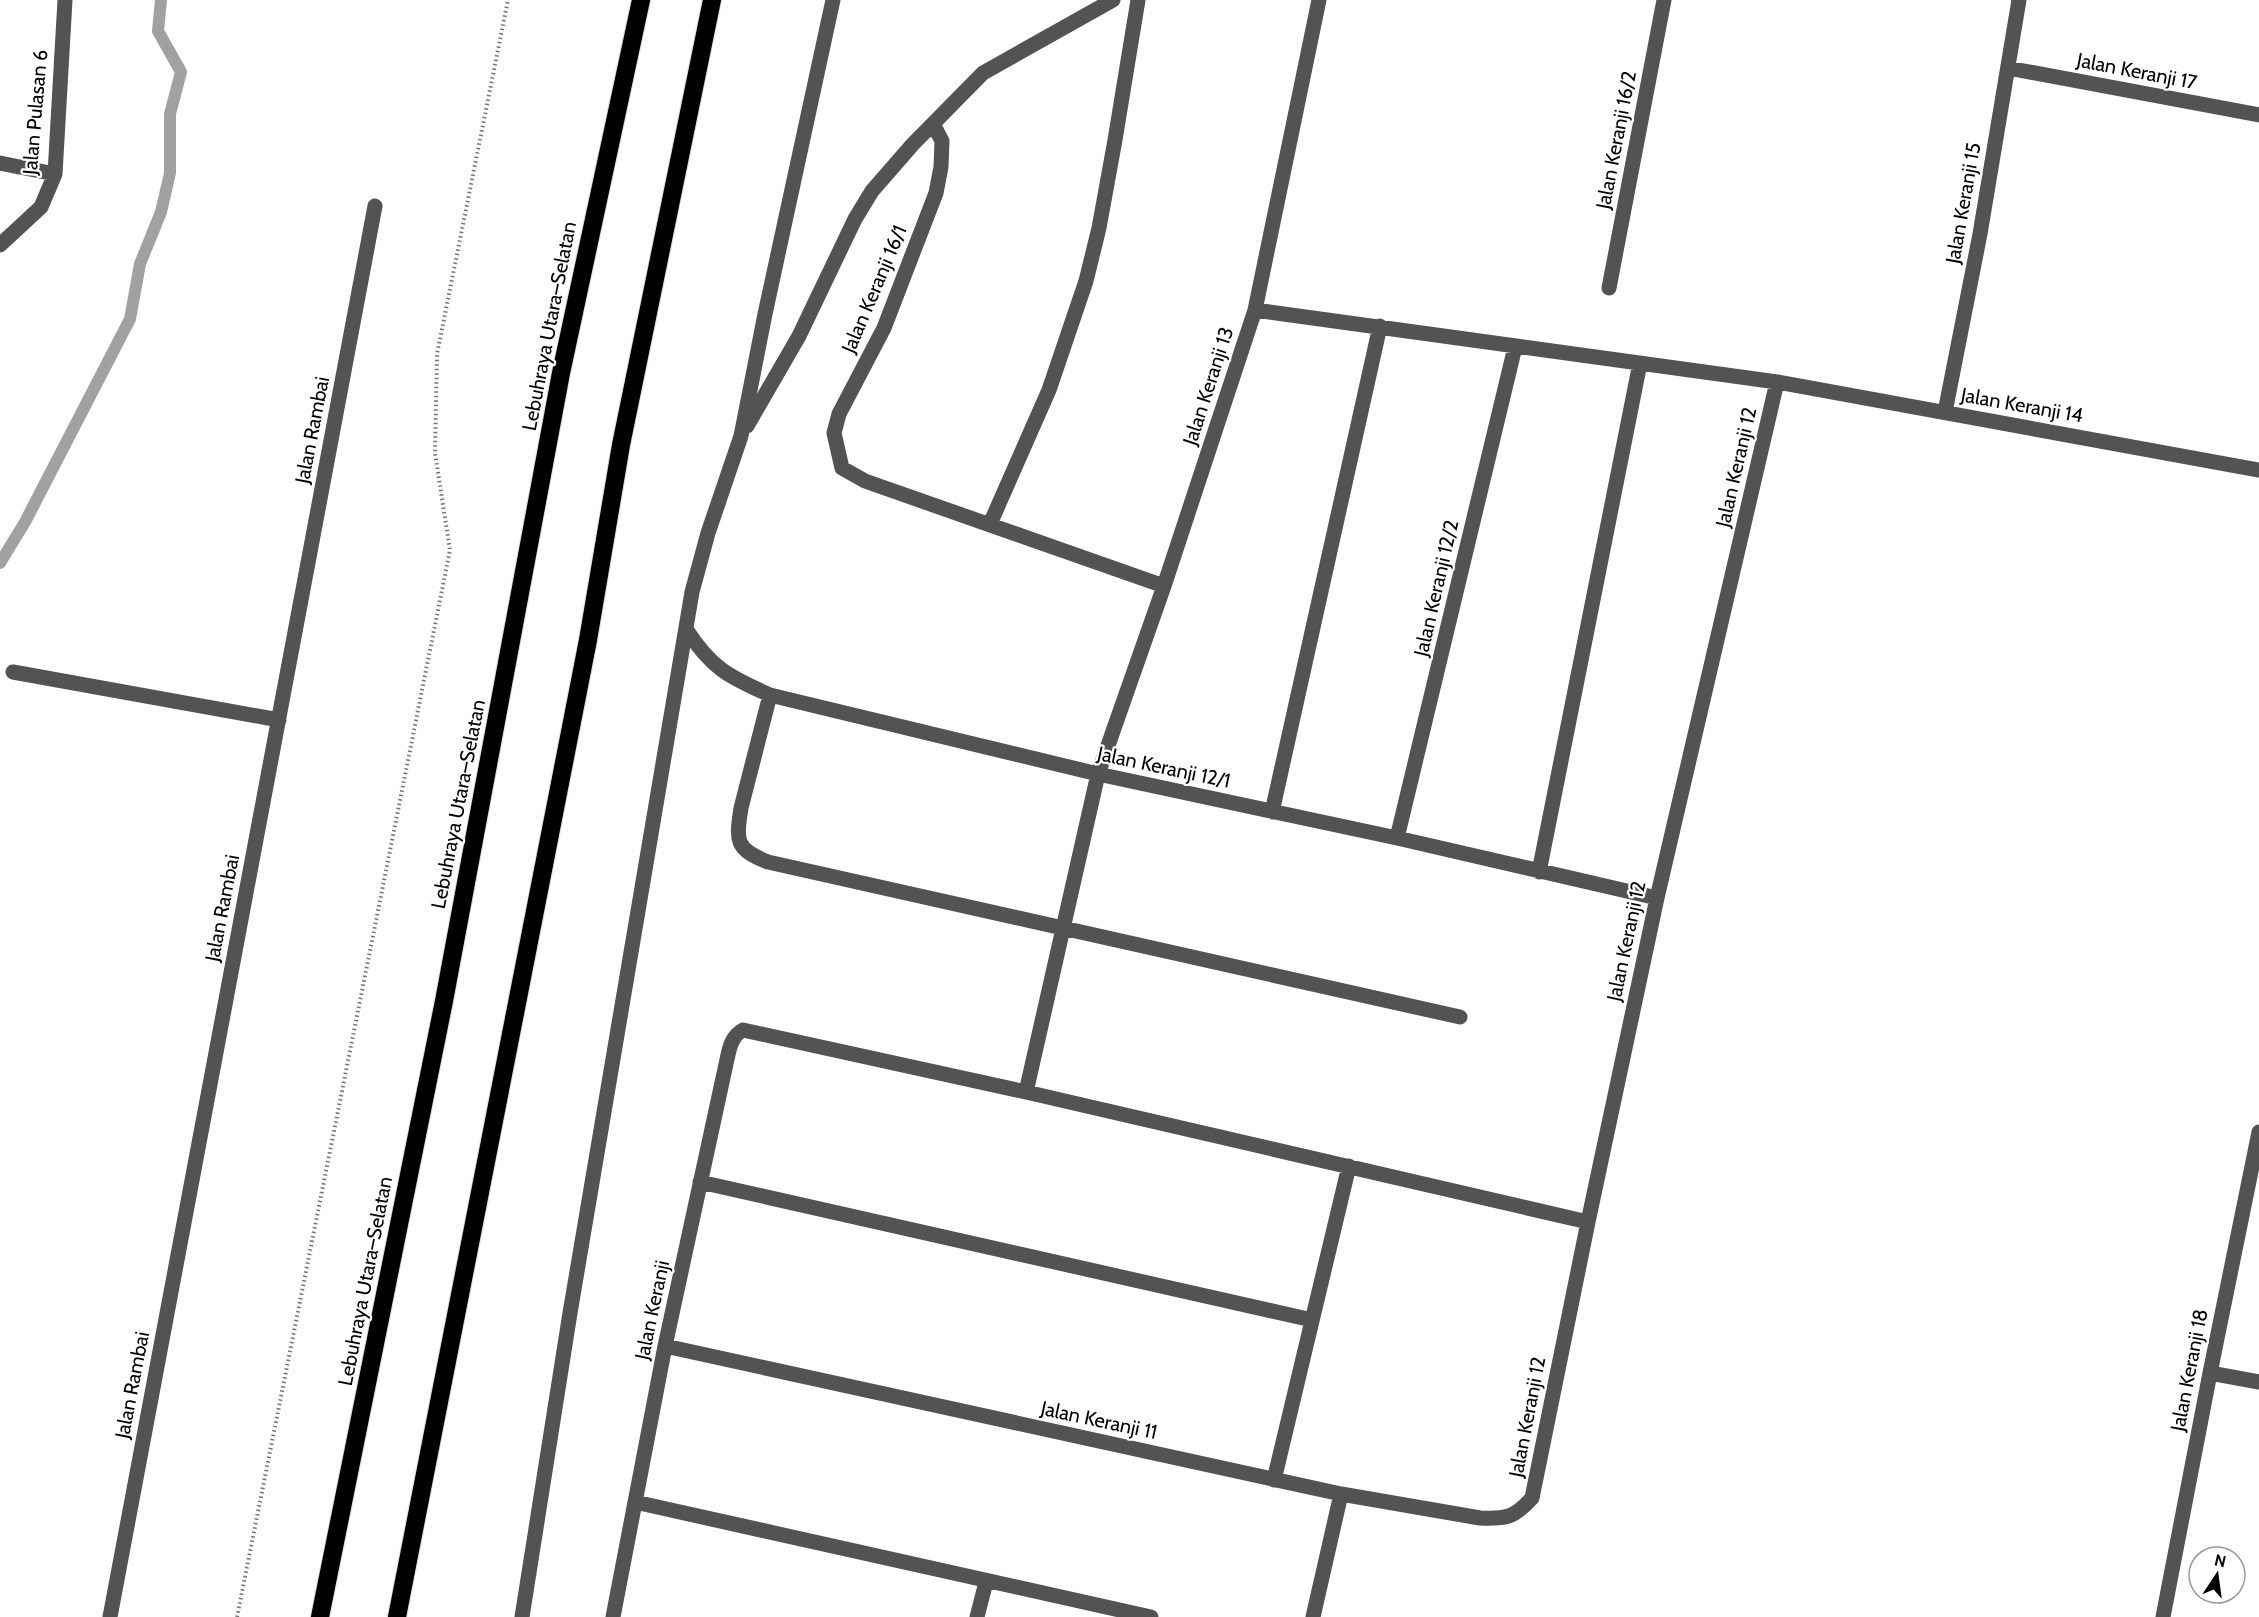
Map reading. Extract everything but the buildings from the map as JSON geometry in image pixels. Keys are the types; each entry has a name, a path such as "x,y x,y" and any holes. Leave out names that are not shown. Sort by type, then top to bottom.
{"highway":[{"name":"Lebuhraya Utara–Selatan","path":"320,1617 444,1001 561,373 641,0"},
{"path":"397,1617 585,651 621,445 712,0"}],"street":[{"name":"Jalan Pulasan 6","path":"0,245 41,207 55,174 65,0"},
{"path":"522,1617 570,1313 692,592 708,533 741,436 833,0"},
{"path":"741,436 799,336 860,210 878,185 983,73 1113,0"},
{"path":"1138,0 1099,228 1086,281 1049,390 990,524 1164,586"},
{"name":"Jalan Keranji 13","path":"1026,1092 1098,774 1164,586 1255,309 1319,0"},
{"name":"Jalan Keranji 16/2","path":"1609,288 1664,0"},
{"name":"Jalan Keranji 15","path":"1945,412 1980,234 2019,0"},
{"name":"Jalan Keranji 17","path":"2008,68 2259,115"},
{"name":"Jalan Keranji 16/1","path":"933,124 942,141 941,167 936,193 884,328 839,414 834,433 842,468 865,481 990,524"},
{"path":"0,163 55,174"},
{"name":"Jalan Rambai","path":"110,1617 375,206"},
{"name":"Jalan Keranji 14","path":"1255,309 1777,382 2259,470"},
{"path":"1272,812 1380,326"},
{"name":"Jalan Keranji 12/2","path":"1397,838 1515,347"},
{"path":"1539,872 1640,363"},
{"name":"Jalan Keranji 12","path":"1524,1508 1532,1498 1657,898 1777,382"},
{"name":"Jalan Keranji 12/1","path":"686,629 700,652 717,668 742,683 770,695 1098,774 1397,838 1657,898"},
{"path":"13,672 279,720"},
{"path":"770,695 738,827 740,843 748,854 768,862 1460,1017"},
{"name":"Jalan Keranji","path":"613,1617 665,1346 731,1042 736,1034 743,1030 756,1031 1026,1092"},
{"path":"1026,1092 1588,1222"},
{"name":"Jalan Keranji 18","path":"2163,1617 2259,1132"},
{"path":"1274,1480 1349,1166"},
{"path":"700,1182 1311,1320"},
{"name":"Jalan Keranji 11","path":"665,1346 1341,1494 1480,1518 1500,1519 1513,1516 1524,1508"},
{"path":"2210,1373 2259,1382"},
{"path":"1313,1617 1341,1494"},
{"path":"635,1502 1151,1617"},
{"path":"977,1617 986,1582"}],"path":[{"path":"237,1617 450,550 435,453 437,354 508,0"}],"waterway":[{"path":"0,563 25,522 130,319 140,264 161,212 170,173 170,114 181,72 158,31 161,0"}]}
